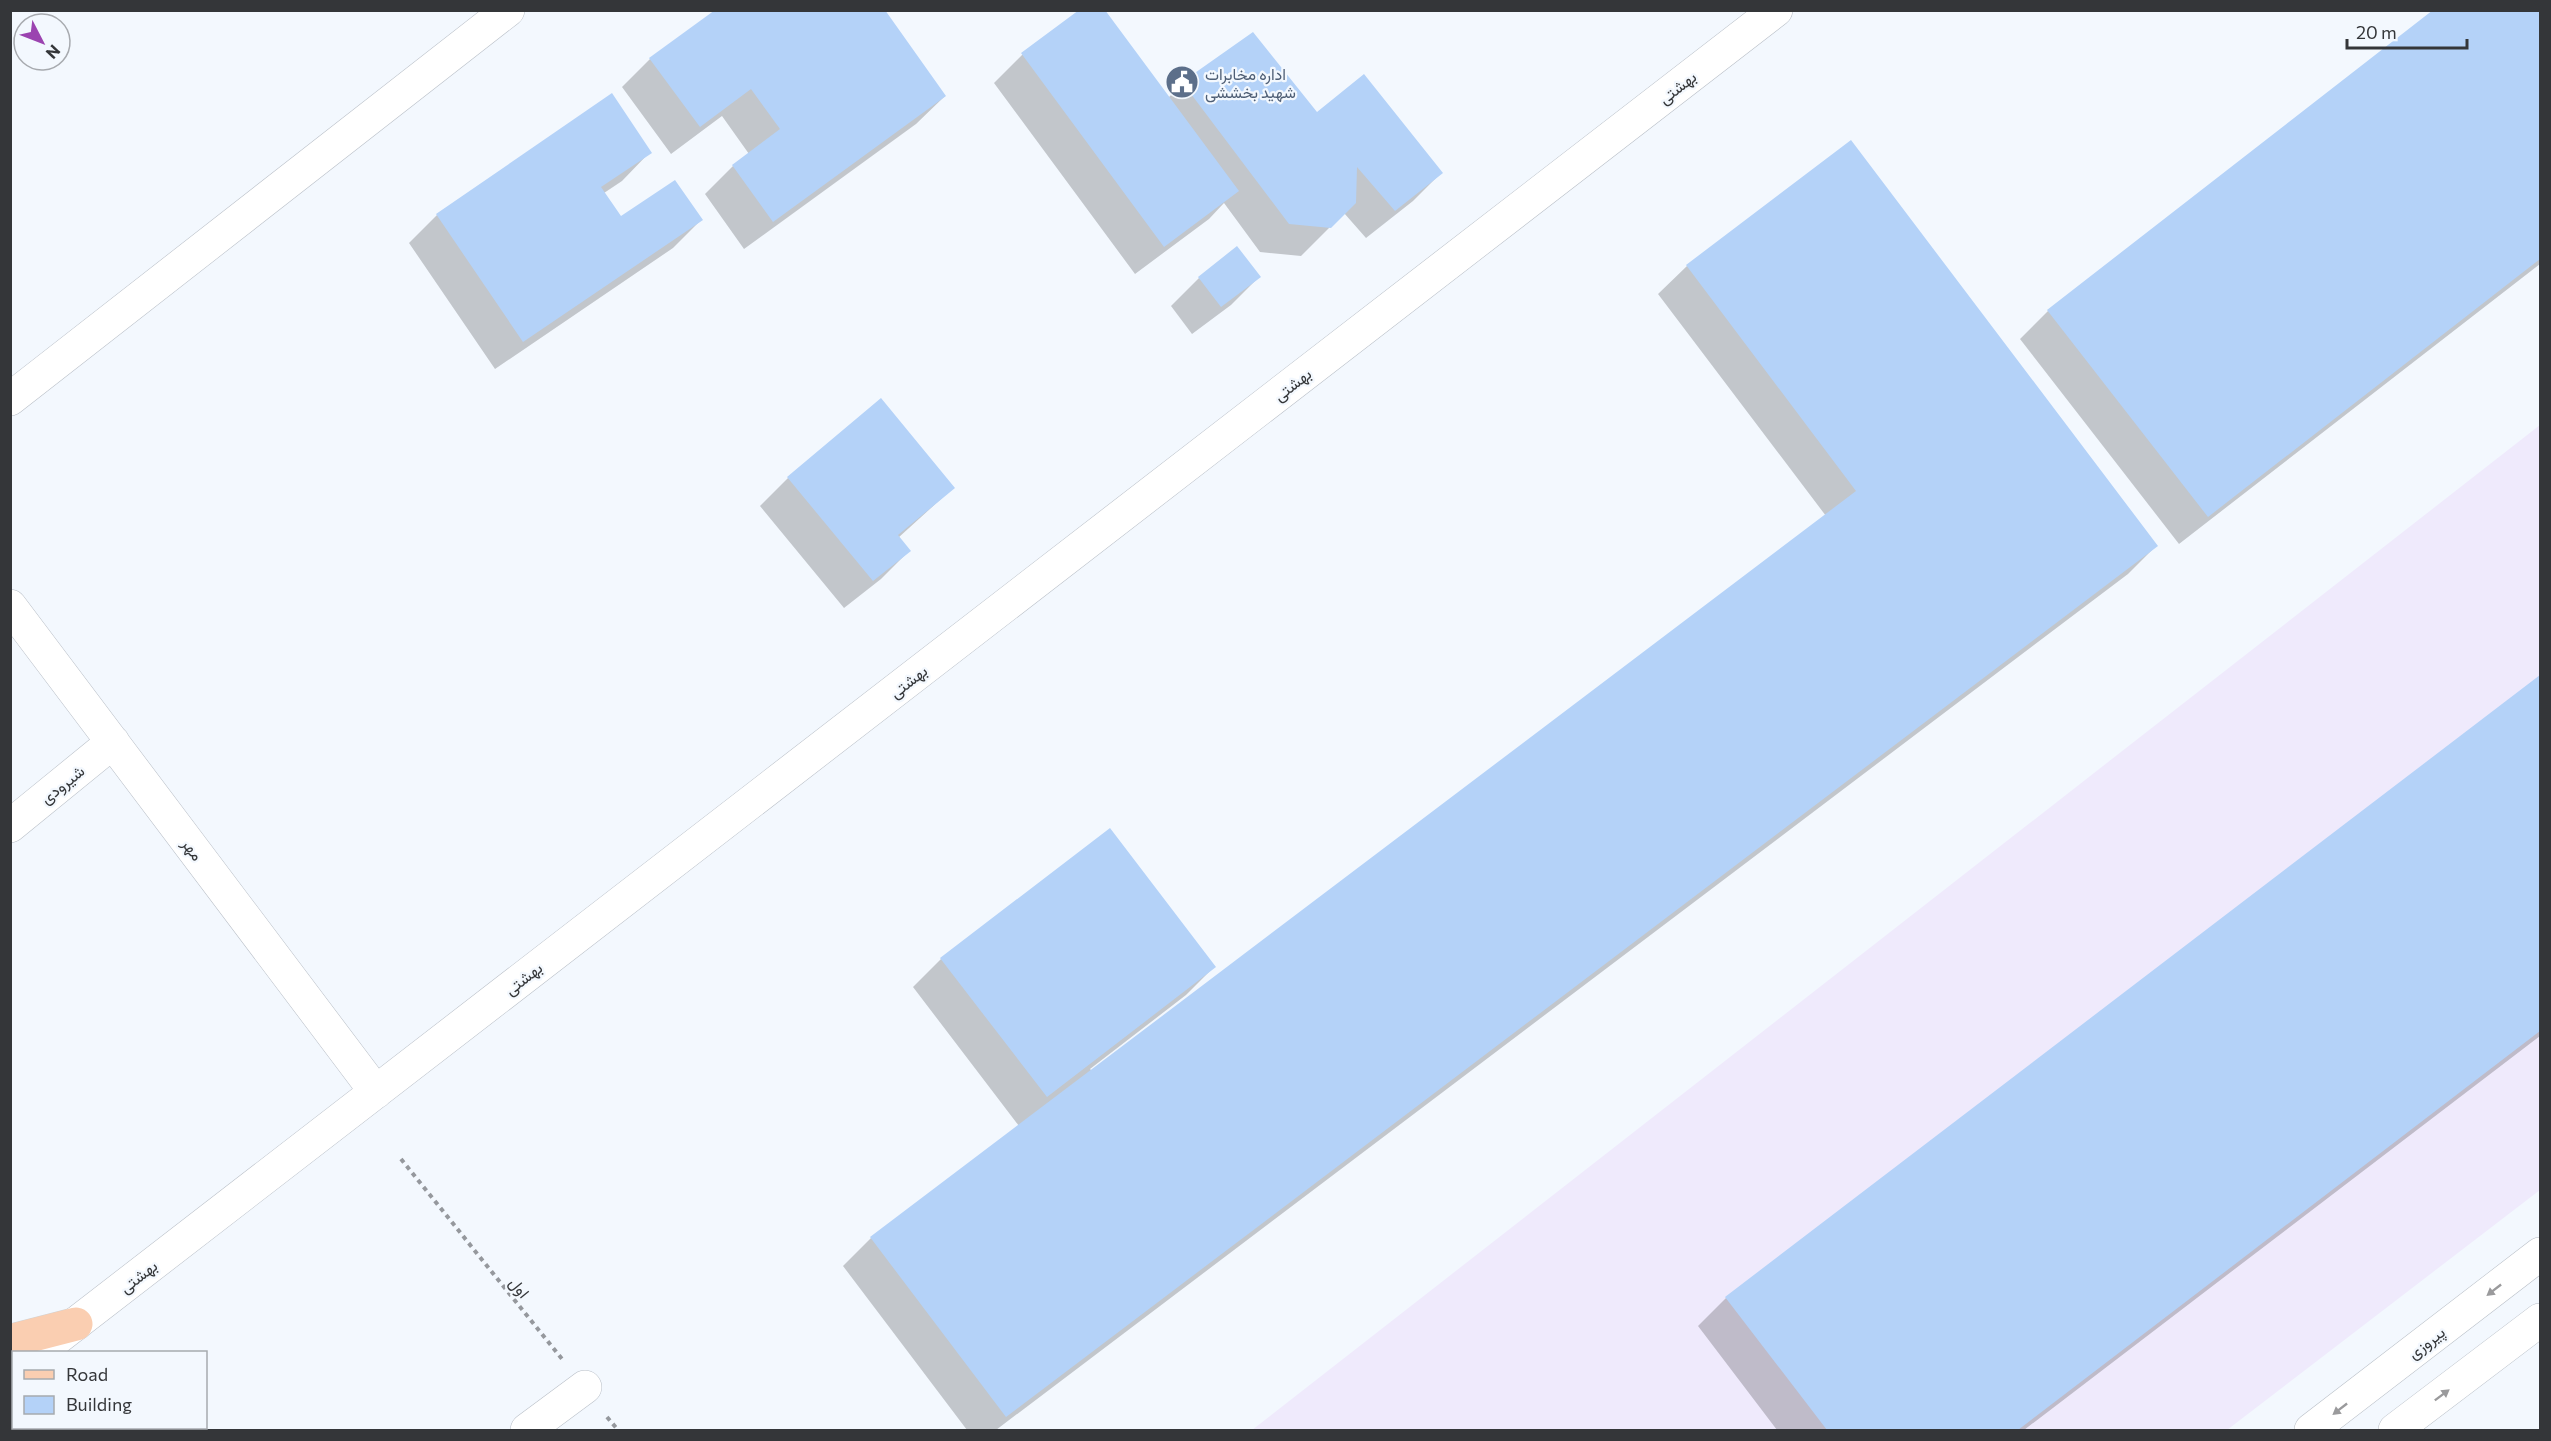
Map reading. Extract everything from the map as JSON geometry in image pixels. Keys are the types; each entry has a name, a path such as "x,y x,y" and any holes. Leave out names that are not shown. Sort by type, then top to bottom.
{"main road":[{"path":"10,1341 76,1324"}],"street":[{"path":"10,399 508,10"},
{"name":"بهشتی","path":"42,1351 1776,10"},
{"name":"مهر","path":"10,606 376,1092"},
{"name":"شیرودی","path":"10,826 113,742"},
{"name":"پیروزی","path":"2311,1431 2541,1254"},
{"path":"2395,1431 2541,1320"},
{"path":"527,1431 585,1387"}],"path":[{"name":"اول","path":"402,1159 618,1431"}],"shaded area":[{"path":"2540,425 2540,1190 2227,1430 1252,1430"}],"building":[{"path":"715,10 885,10 946,96 773,222 732,165 780,129 751,89 700,127 649,58"},
{"path":"1079,10 1105,10 1239,191 1164,247 1021,53"},
{"path":"2433,10 2540,10 2540,259 2208,517 2047,310"},
{"path":"1253,32 1317,112 1364,74 1443,173 1395,211 1357,167 1356,203 1331,228 1289,224 1182,82"},
{"path":"612,93 652,153 601,187 621,216 675,180 703,220 523,342 436,214"},
{"path":"1851,140 2158,546 1006,1417 870,1237 1856,491 1686,265"},
{"path":"1237,246 1261,277 1221,307 1198,277"},
{"path":"881,398 955,488 898,535 911,551 873,581 787,477"},
{"path":"2540,675 2540,1031 2018,1430 1827,1430 1725,1297"},
{"path":"1110,828 1216,967 1047,1097 940,958"}],"place":[{"name":"اداره مخابرات شهید بخششی","path":"1182,82"}]}
